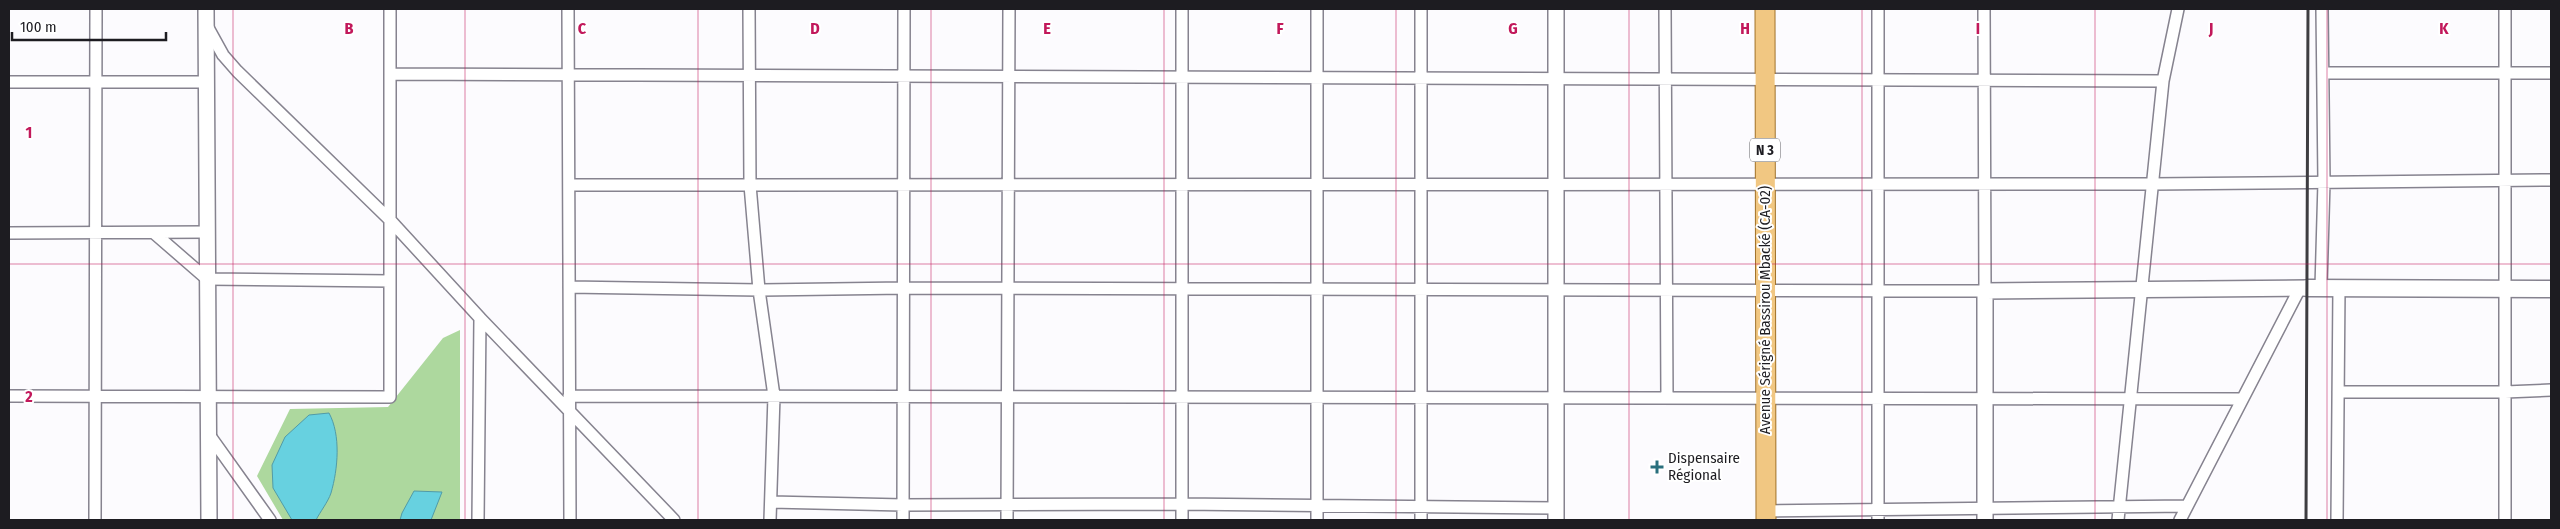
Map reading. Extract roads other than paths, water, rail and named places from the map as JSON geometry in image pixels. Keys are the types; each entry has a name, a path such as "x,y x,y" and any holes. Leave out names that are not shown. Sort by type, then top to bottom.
{"main road":[{"name":"Avenue Sérigné Bassirou Mbacké (CA-02)","path":"1765,9 1764,291 1766,516"},
{"path":"2310,288 2551,289"}],"street":[{"path":"95,520 96,9"},
{"path":"206,9 209,520"},
{"path":"9,396 390,397 390,9"},
{"path":"568,9 570,520"},
{"path":"749,9 750,185 759,290 774,396 770,520"},
{"path":"903,520 904,9"},
{"path":"1007,520 1009,9"},
{"path":"1182,9 1182,520"},
{"path":"1317,9 1317,520"},
{"path":"1421,9 1421,520"},
{"path":"771,502 1007,506 1317,505 1556,514 1556,9"},
{"path":"1665,9 1667,398"},
{"path":"1878,9 1878,515"},
{"path":"1984,9 1985,514"},
{"path":"2118,520 2163,81 2178,9"},
{"path":"2180,520 2242,399 2310,288 2324,182 2322,9"},
{"path":"2505,9 2505,520"},
{"path":"206,25 223,54 237,71 390,220 480,318 674,520"},
{"path":"2323,73 2551,73"},
{"path":"390,74 2163,81"},
{"path":"9,82 206,82"},
{"path":"569,185 2153,184 2551,180"},
{"path":"154,232 207,278 390,281"},
{"path":"9,233 207,232"},
{"path":"569,287 759,290 904,288 1764,291 2310,288"},
{"path":"2337,520 2339,288"},
{"path":"478,520 480,318"},
{"path":"2338,392 2505,392 2551,390"},
{"path":"569,396 2242,399"},
{"path":"210,436 270,520"},
{"path":"1766,516 1985,514 2120,507 2187,506"}],"water":[{"path":"329,413 337,442 337,463 331,493 316,520 292,520 273,488 272,465 285,437 309,415"},
{"path":"414,491 442,492 431,520 400,520"}],"railway":[{"path":"2306,520 2308,9"}],"place":[{"name":"Dispensaire Régional","path":"1657,467"}]}
